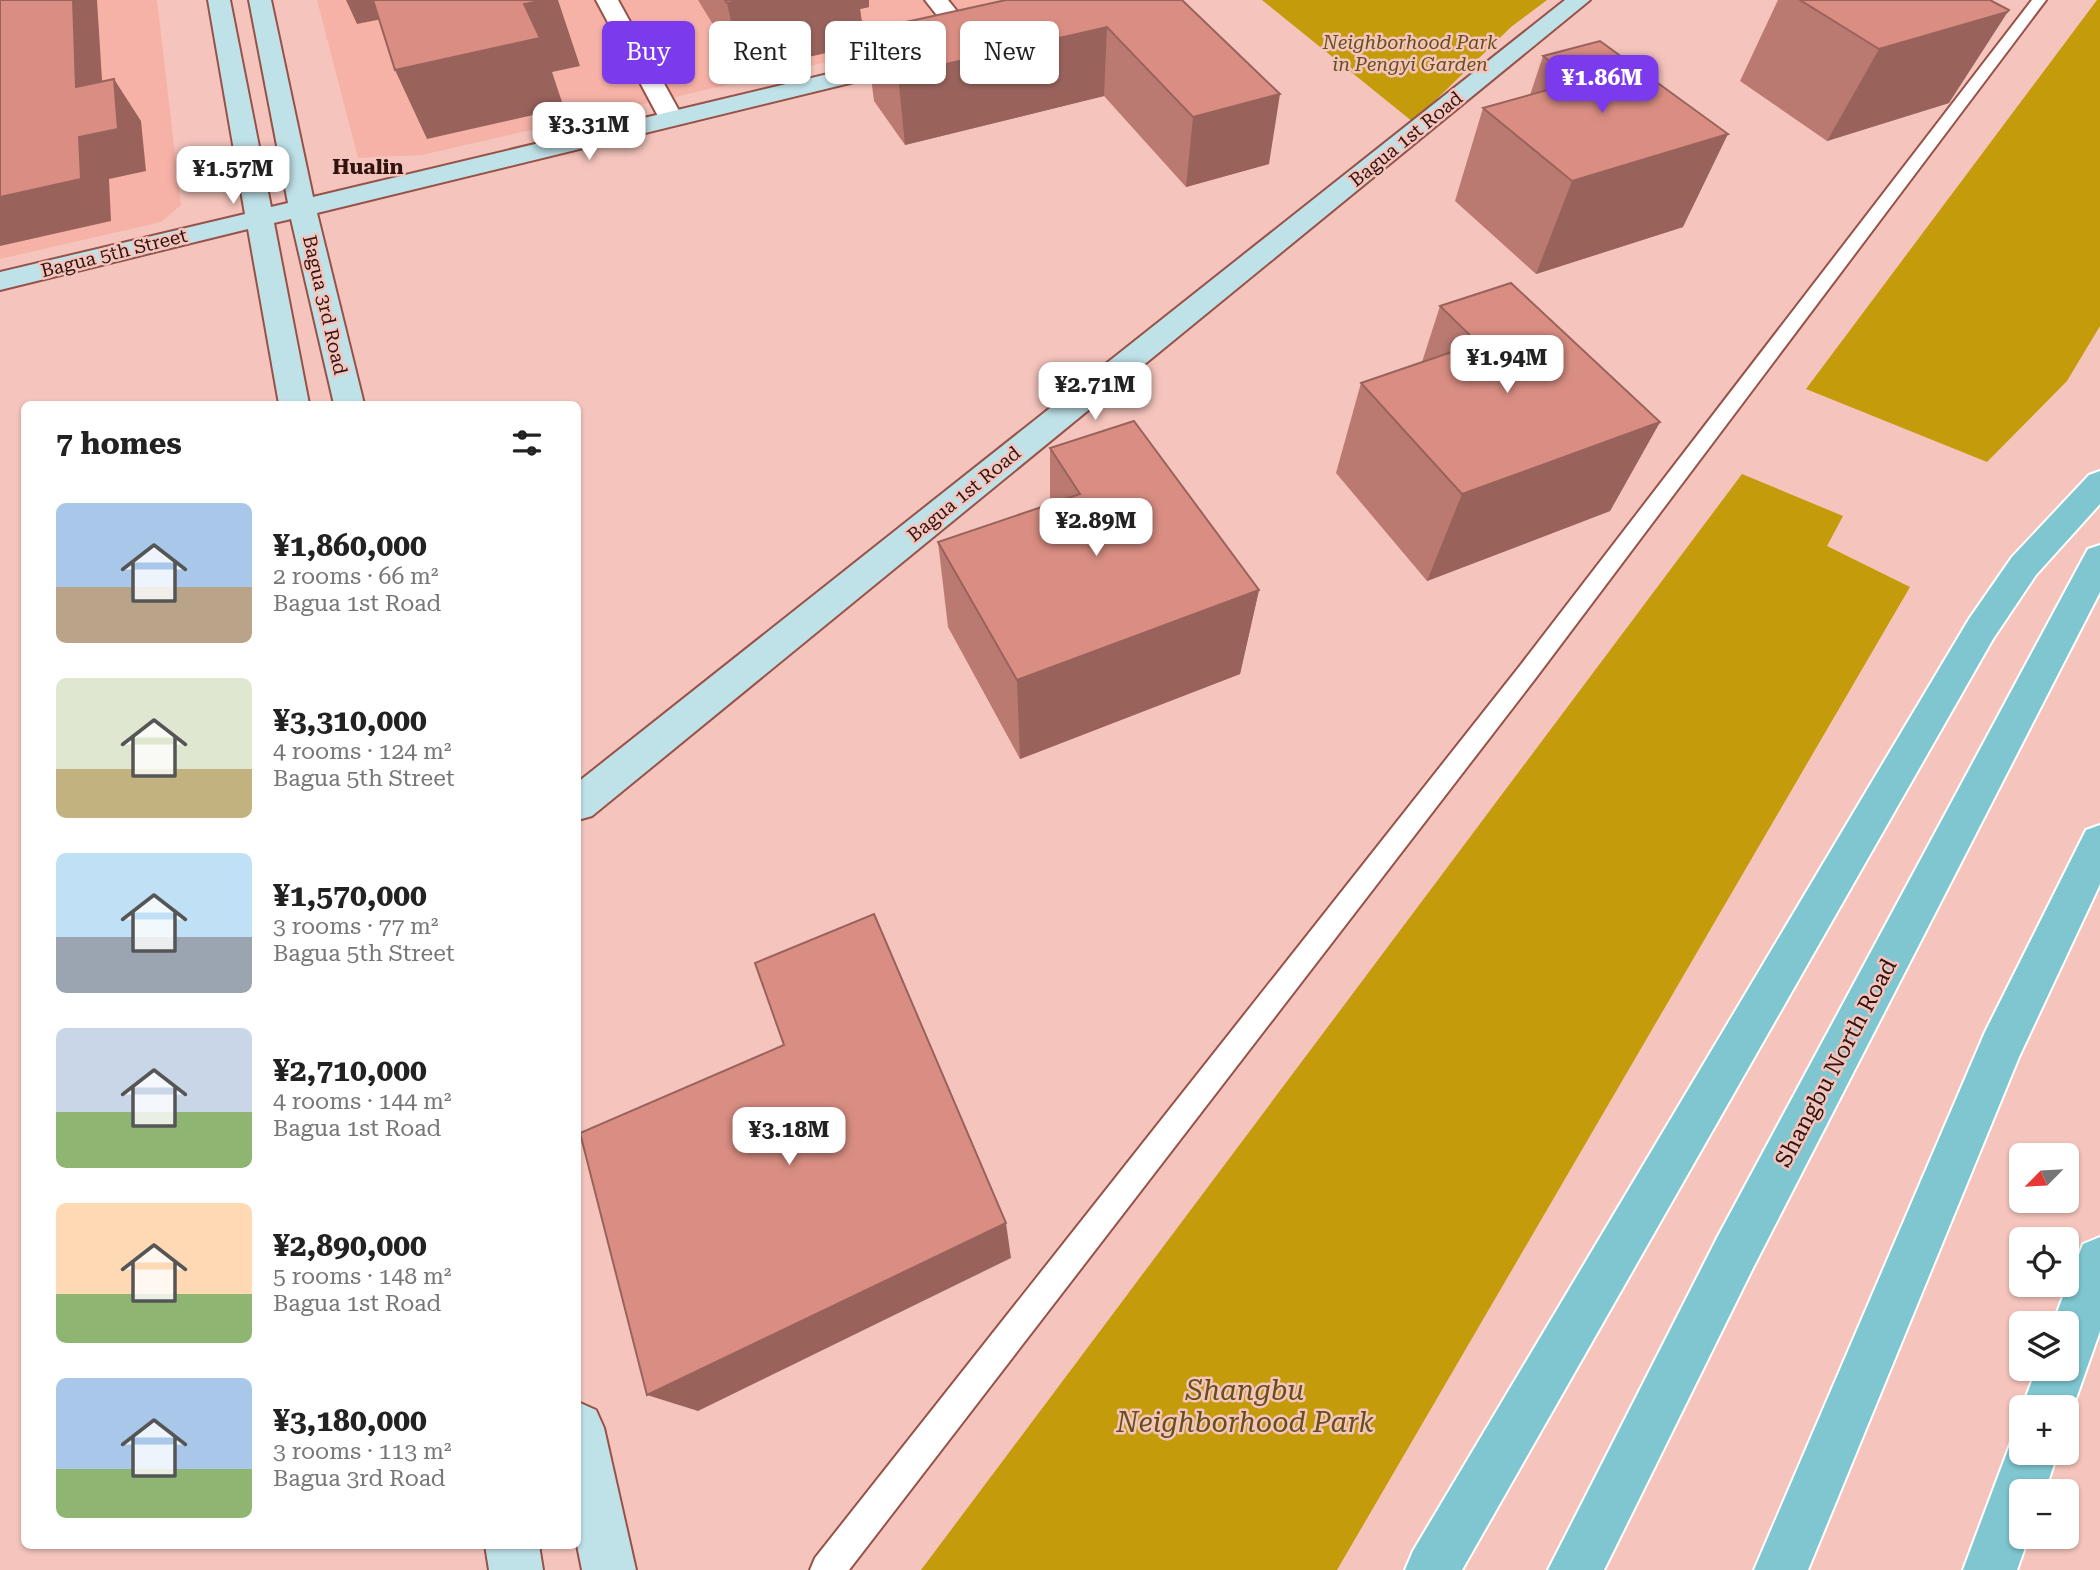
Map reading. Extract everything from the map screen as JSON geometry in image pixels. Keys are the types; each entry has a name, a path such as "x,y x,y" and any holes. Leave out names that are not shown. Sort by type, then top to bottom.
{"main road":[{"path":"1432,1570 1916,744 1980,629 2024,566 2100,483"},
{"name":"Shangbu North Road","path":"1575,1570 1735,1253 2100,558"},
{"path":"1781,1570 2001,1047 2100,842"},
{"path":"2079,1320 2100,1261"},
{"path":"1990,1570 2027,1465"}],"street":[{"path":"219,0 293,401"},
{"name":"Bagua 3rd Road","path":"260,0 302,208 347,401"},
{"path":"607,0 671,118"},
{"path":"936,0 960,30"},
{"name":"Bagua 1st Road","path":"581,802 1579,0"},
{"name":"Bagua 5th Street","path":"0,281 960,49"},
{"path":"581,1442 609,1570"},
{"path":"513,1549 516,1570"}],"lane":[{"path":"827,1570 1527,673 2039,0"}],"shaded area":[{"path":"0,0 157,0 181,205 161,222 0,259"},
{"path":"317,0 1098,0 1006,21 960,21 960,32 946,35 946,21 825,21 825,63 811,66 811,21 709,21 709,84 732,84 422,155 358,158"}],"green space":[{"name":"Neighborhood Park in Pengyi Garden","path":"1262,0 1547,0 1511,27 1413,122"},
{"path":"2097,0 2100,0 2100,326 2067,381 1987,462 1806,389"},
{"name":"Shangbu Neighborhood Park","path":"1742,474 1843,516 1827,546 1910,587 1337,1570 921,1570"}],"building":[{"path":"0,0 73,0 76,87 114,79 118,129 79,137 81,179 0,197"},
{"path":"373,0 545,0 524,4 540,38 395,70"},
{"path":"1006,0 1182,0 1280,94 1193,117 1107,27 1059,38 1059,21 960,21 960,61 946,64 946,21 910,21"},
{"path":"1800,0 1990,0 2009,10 1879,49"},
{"path":"1600,41 1728,134 1572,181 1483,108 1576,82 1543,56"},
{"path":"1511,283 1660,422 1462,494 1361,383 1478,343 1440,306"},
{"path":"1134,421 1259,590 1017,680 938,542 1080,494 1050,448"},
{"path":"874,914 1006,1223 647,1395 581,1133 784,1045 755,963"}],"district":[{"name":"Hualin","path":"368,167"}]}
